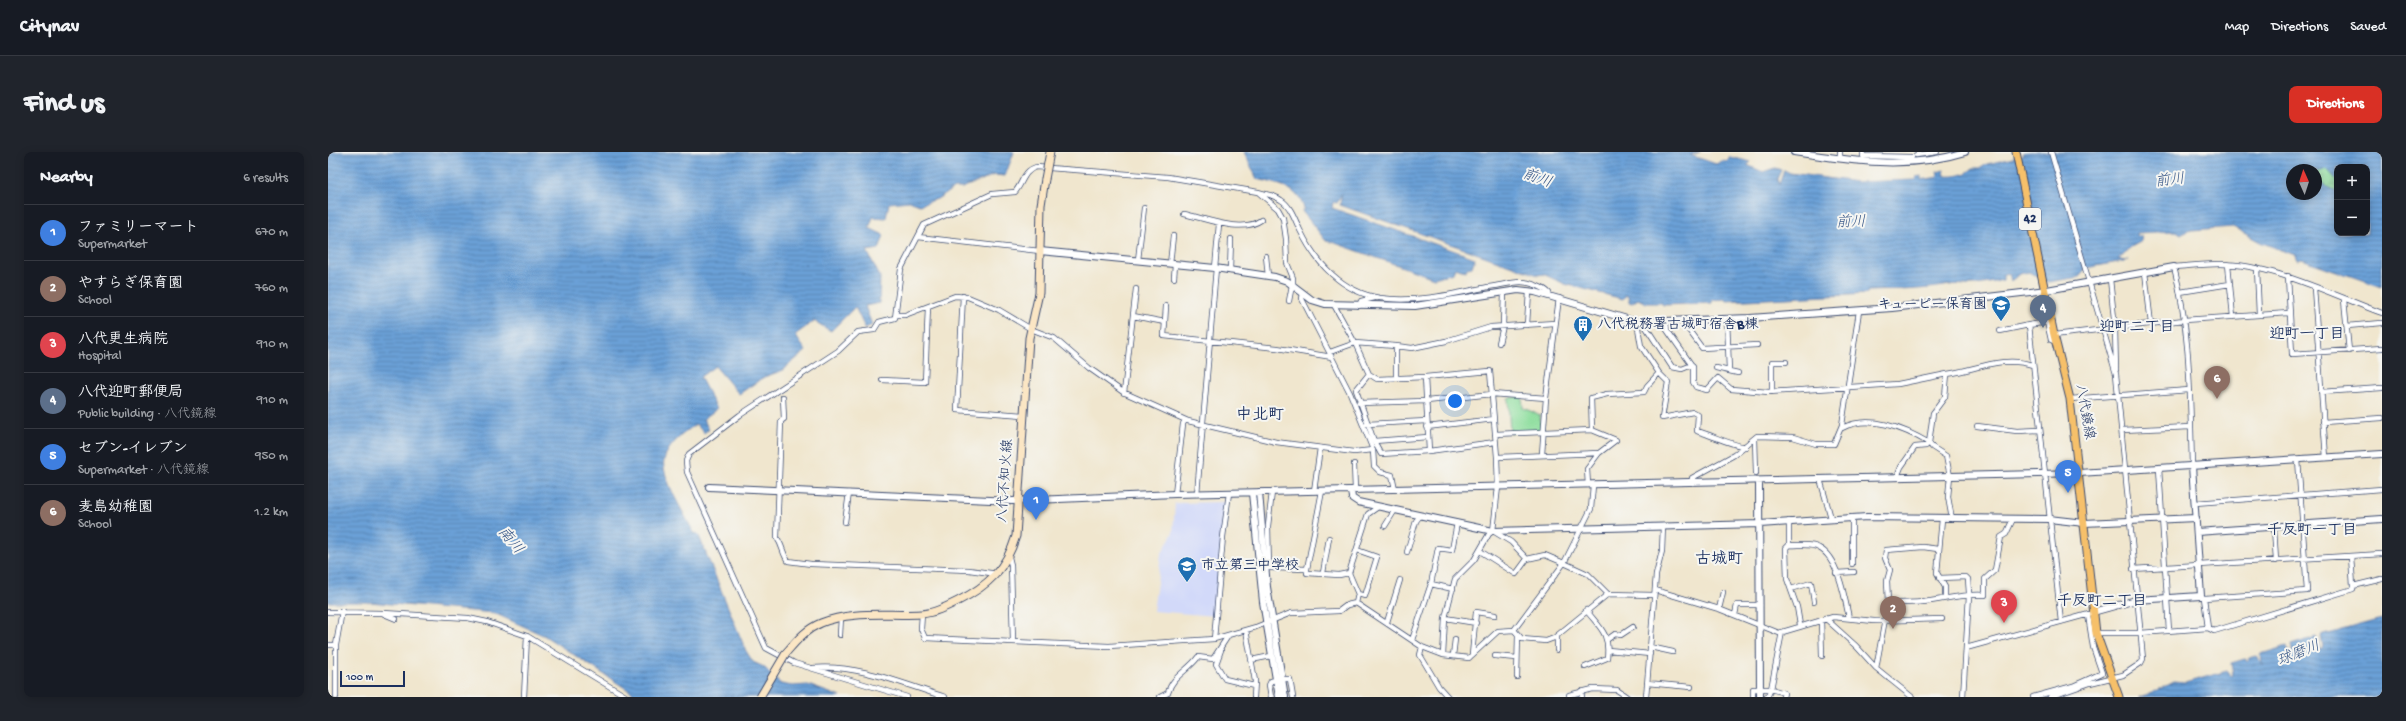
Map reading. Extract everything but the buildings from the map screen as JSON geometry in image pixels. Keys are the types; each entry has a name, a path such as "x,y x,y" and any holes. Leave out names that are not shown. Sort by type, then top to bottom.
{"main road":[{"name":"八代不知火線","path":"760,697 784,655 807,630 841,617 922,614 941,609 971,595 984,587 998,574 1008,557 1016,536 1030,329 1039,293 1041,205 1050,152"},
{"name":"八代鏡線","path":"2016,152 2055,339 2070,399 2084,523 2090,614 2111,678"},
{"name":"42","path":"2111,678 2118,697"}],"street":[{"path":"1794,152 1840,155 1880,164 1937,152"},
{"path":"1863,152 1863,156 1914,157 1944,157 1965,152"},
{"path":"2051,152 2086,276 2116,374"},
{"path":"1927,155 1944,157"},
{"path":"901,315 901,269 921,230 930,221 992,194 1016,192 1026,174 1030,169 1036,167 1168,177 1258,192 1272,196 1285,203 1312,252 1324,267 1338,280 1362,293 1377,297 1404,299 1437,296 1522,282 1547,290 1548,295"},
{"path":"1258,192 1278,209 1283,218 1287,263 1293,278 1289,301"},
{"path":"1138,260 1144,208"},
{"path":"1184,214 1210,219 1219,224 1253,223 1261,220"},
{"path":"1197,494 1204,424 1219,224"},
{"path":"1173,236 1172,264 1174,278"},
{"path":"918,237 1040,251 1215,268 1268,276 1293,285 1312,300 1334,306 1415,306 1504,292 1529,291 1639,321 1727,318 1859,311 2089,283 2174,267 2228,264 2256,268 2288,276 2344,300 2382,313"},
{"path":"1230,271 1231,239"},
{"path":"1266,256 1268,276"},
{"path":"2228,264 2233,317"},
{"path":"2174,267 2180,292 2184,320 2199,565 2202,597 2208,628"},
{"path":"2256,268 2259,315"},
{"path":"2145,272 2151,324"},
{"path":"2288,276 2292,354 2382,348"},
{"path":"2050,697 2090,683 2123,675 2141,663 2140,633 2133,569 2126,470 2116,374 2115,328 2110,278"},
{"path":"2180,292 2230,284"},
{"path":"2314,288 2326,458"},
{"path":"1124,393 1136,289"},
{"path":"1527,325 1529,291"},
{"path":"1499,343 1503,326 1504,292"},
{"path":"1303,293 1302,299 1350,393 1373,450 1374,466 1380,472 1392,475 1394,489"},
{"path":"963,296 957,410 1023,415"},
{"path":"907,697 810,668 784,655 769,650 763,644 687,472 687,457 740,415 838,351 858,332 874,330 879,322 891,320 901,315 928,307 950,297 963,296 987,304 1030,329 1054,338 1088,368 1124,393 1185,420 1255,438 1320,448 1359,452 1373,450"},
{"path":"1359,306 1360,301 1377,297"},
{"path":"1542,454 1542,432 1559,298"},
{"path":"2344,300 2348,351"},
{"path":"1166,306 1164,336 1331,355 1355,342 1412,348 1446,341 1491,327 1555,323"},
{"path":"1334,306 1355,342 1369,374 1377,379 1425,377 1490,371 1498,487 1493,531"},
{"path":"882,380 925,382 928,307"},
{"path":"1693,482 1692,478 1746,447 1757,436 1793,437 1816,444 1834,444 1842,428 1859,311"},
{"path":"2000,330 2047,322 2051,340 2115,328 2184,320 2289,313"},
{"path":"1133,316 1165,322"},
{"path":"1727,318 1729,371"},
{"path":"1688,319 1688,328 1702,348 1756,345"},
{"path":"1666,320 1667,330 1692,365 1693,382 1696,387 1707,390 1718,378 1731,388 1747,392 1848,389 1898,384 1984,367 1996,362 2032,364"},
{"path":"1639,321 1672,367 1682,369 1692,365"},
{"path":"1639,321 1641,346 1659,373 1668,382 1662,418 1693,412 1698,415 1697,431 1717,437 1726,443 1746,447"},
{"path":"2347,326 2382,323"},
{"path":"2029,325 2039,430 2061,622"},
{"path":"1396,346 1396,378"},
{"path":"1772,392 1772,362 1786,362"},
{"path":"1716,368 1738,373"},
{"path":"1592,430 1591,398 1607,394 1644,392 1646,386 1659,373"},
{"path":"1369,374 1356,390 1367,424 1381,454 1429,451 1495,442"},
{"path":"1897,477 1901,467 1915,447 1926,446 1929,443 1934,413 1945,397 1947,374"},
{"path":"1425,377 1429,451"},
{"path":"2321,392 2382,388"},
{"path":"2070,399 2189,390"},
{"path":"1359,403 1427,401 1492,394 1546,398"},
{"path":"783,397 784,419 781,421 777,538 783,546 784,555 788,561 811,564 969,570 998,574"},
{"path":"2323,422 2382,418"},
{"path":"1427,427 1494,419"},
{"path":"1175,494 1183,424 1185,420"},
{"path":"1367,424 1427,421"},
{"path":"1842,428 1850,424 1862,423 1897,426 1929,443 1932,447 1946,456 1950,476 1948,497 1952,519"},
{"path":"1977,426 2017,431 2039,430"},
{"path":"2122,430 2191,427"},
{"path":"1356,602 1422,647 1443,655 1469,658 1498,631 1514,630 1564,563 1591,509 1590,485 1587,469 1599,453 1616,440 1592,430 1495,434"},
{"path":"1374,441 1428,437"},
{"path":"1755,438 1756,473"},
{"path":"1314,491 1320,448"},
{"path":"1497,458 1542,454 1599,453"},
{"path":"709,487 1019,500 1175,494 2079,473 2382,454"},
{"path":"2298,459 2307,591 2311,600"},
{"path":"1354,464 1352,498 1356,502 1493,531 1760,524 1852,517 2049,519 2084,523 2196,518"},
{"path":"2159,468 2169,631"},
{"path":"1820,479 1832,518"},
{"path":"1759,481 1760,697"},
{"path":"2195,503 2382,489"},
{"path":"1322,491 1307,573 1339,575 1349,573"},
{"path":"1265,553 1272,492"},
{"path":"845,522 849,493"},
{"path":"1214,639 1223,536 1229,493"},
{"path":"1255,493 1267,568 1271,656 1285,697"},
{"path":"1255,493 1269,622 1279,680 1279,697"},
{"path":"1356,602 1358,594 1349,573 1368,514 1378,507"},
{"path":"1385,526 1396,510"},
{"path":"1407,552 1420,516"},
{"path":"1852,517 1850,542 1852,564"},
{"path":"1942,518 1938,549 1939,578 1945,587 1945,597"},
{"path":"1888,604 1922,602 1969,594 1986,594 1985,579 1995,570 2001,537 2006,534 2013,519"},
{"path":"2197,532 2382,519"},
{"path":"1789,521 1786,564 1800,625"},
{"path":"1412,640 1430,584 1438,548 1452,550 1457,523"},
{"path":"1646,697 1657,565 1662,551 1664,526"},
{"path":"2274,527 2276,561"},
{"path":"1443,655 1446,618 1455,579 1480,551 1488,534 1493,531"},
{"path":"1493,531 1511,542 1528,559"},
{"path":"1323,573 1329,538"},
{"path":"1788,545 1820,548 1832,561 1841,583 1849,618"},
{"path":"1876,668 1888,604 1887,581 1890,570 1885,558 1886,550 1923,547 1938,549"},
{"path":"1357,550 1377,557 1365,596 1358,594"},
{"path":"1480,551 1516,574 1528,559 1545,555 1588,574 1608,594"},
{"path":"2133,569 2382,554"},
{"path":"2350,556 2353,586"},
{"path":"1008,557 1011,565 1013,642"},
{"path":"1267,568 1307,569"},
{"path":"1836,573 1854,572"},
{"path":"1939,578 1966,577 1968,579 1969,594 1963,697"},
{"path":"2096,633 2140,633 2208,628 2214,631 2311,600 2353,589 2353,586 2382,579"},
{"path":"1387,622 1400,580"},
{"path":"1791,589 1811,583 1814,602"},
{"path":"1430,584 1452,589"},
{"path":"1966,648 2136,600 2307,591"},
{"path":"1514,630 1522,639 1546,641 1556,636 1586,610 1608,594 1655,592 1735,615 1760,626 1782,632 1800,625 1823,619 1849,618 1885,620 1942,620"},
{"path":"1719,610 1723,592"},
{"path":"922,614 921,629 925,638 1124,646 1214,639 1246,630 1291,613 1339,611 1347,605 1356,602"},
{"path":"1735,615 1737,605 1760,605"},
{"path":"1585,667 1607,658 1608,650 1608,639 1586,610"},
{"path":"336,697 336,645 342,611"},
{"path":"328,612 342,611 382,613 477,620 527,636 627,697"},
{"path":"1472,655 1476,612 1495,615"},
{"path":"382,613 396,619"},
{"path":"2033,697 2073,686 2102,673 2092,640 2090,614"},
{"path":"840,635 841,617"},
{"path":"1446,618 1476,623"},
{"path":"1822,656 1823,619"},
{"path":"1823,619 1860,650 1876,668 1912,697"},
{"path":"1608,639 1615,634 1620,635 1633,627"},
{"path":"1246,630 1251,660 1254,697"},
{"path":"1767,697 1771,689 1782,632"},
{"path":"1517,677 1518,635"},
{"path":"524,697 528,644 527,636"},
{"path":"1160,697 1168,693 1170,684 1192,666 1198,657 1213,659 1228,636"},
{"path":"1556,636 1557,650"},
{"path":"1453,656 1455,639"},
{"path":"528,644 541,644"},
{"path":"328,645 336,645"},
{"path":"1422,647 1420,655 1439,688 1448,697"},
{"path":"1650,647 1672,652"},
{"path":"1220,649 1222,652 1216,664 1225,680 1254,686"},
{"path":"1608,650 1650,654"},
{"path":"1251,660 1271,656"},
{"path":"1495,656 1517,658"},
{"path":"810,668 836,668 900,680 945,697"},
{"path":"1272,697 1269,685 1271,681 1290,679 1293,697"},
{"path":"1647,683 1691,687"},
{"path":"1753,697 1753,689 1771,689 1784,693 1784,697"},
{"path":"1569,697 1569,695 1582,691 1617,690 1620,695 1626,697"},
{"path":"1582,691 1582,697"}],"shaded area":[{"name":"市立第三中学校","path":"1225,502 1215,616 1153,611 1161,555 1173,532 1175,503"}],"green space":[{"path":"2327,169 2334,177 2334,190 2322,185 2322,170"},
{"path":"1522,396 1523,408 1540,415 1541,430 1510,433 1508,398"}],"water":[{"name":"南川","path":"328,152 1014,152 1005,176 994,175 962,188 954,188 937,199 920,205 909,201 889,203 886,218 873,217 869,228 884,235 879,249 867,251 880,277 879,303 865,306 872,325 865,328 855,307 831,331 814,321 795,335 806,351 781,371 764,377 739,394 715,366 700,377 717,409 703,419 709,429 704,433 696,424 673,444 664,460 666,476 670,486 694,533 698,534 746,651 753,662 764,667 781,684 792,686 808,685 841,697 639,697 545,636 494,613 369,602 328,602"},
{"name":"前川","path":"1244,152 1700,152 1690,155 1716,164 1722,161 1727,162 1730,157 1751,162 1747,165 1763,172 1775,168 1781,170 1777,179 1779,185 1784,170 1790,173 1856,182 1915,180 1916,177 1921,176 1921,180 1938,177 1937,172 1944,170 1945,176 1960,175 1973,168 1981,168 1987,164 2022,156 2022,153 2030,152 2382,152 2382,287 2302,259 2297,260 2295,255 2260,242 2233,227 2191,230 2182,234 2175,231 2136,233 2136,236 2141,236 2142,241 2131,247 2118,259 2128,260 2087,268 2079,277 2048,282 2029,272 2019,274 2011,281 2009,273 2003,274 2003,280 1984,284 1955,284 1920,289 1868,291 1867,294 1726,301 1725,299 1712,300 1712,303 1663,305 1662,303 1646,303 1638,299 1632,303 1629,302 1629,297 1626,295 1623,299 1565,284 1543,274 1538,275 1340,205 1342,193 1337,203 1333,202 1332,208 1475,258 1472,267 1467,268 1465,271 1455,268 1453,273 1434,278 1326,241 1302,211 1304,208 1297,195 1285,187 1257,179"},
{"name":"球磨川","path":"2382,619 2382,697 2139,697 2152,693 2173,682 2185,683 2227,671 2231,676 2233,675 2231,663 2245,659 2248,661 2249,658 2257,656 2262,666 2261,654 2287,646 2290,657 2293,655 2291,645 2316,637 2320,649 2323,647 2321,636"}],"place":[{"name":"キューピー保育園","path":"2001,322"},
{"name":"八代迎町郵便局","path":"2043,328"},
{"name":"八代税務署古城町宿舎B棟","path":"1583,342"},
{"name":"麦島幼稚園","path":"2217,399"},
{"name":"セブン-イレブン","path":"2068,493"},
{"name":"ファミリーマート","path":"1036,520"},
{"name":"市立第三中学校","path":"1187,583"},
{"name":"八代更生病院","path":"2004,623"},
{"name":"やすらぎ保育園","path":"1893,629"}],"district":[{"name":"迎町二丁目","path":"2137,328"},
{"name":"迎町一丁目","path":"2307,335"},
{"name":"中北町","path":"1260,416"},
{"name":"千反町一丁目","path":"2312,531"},
{"name":"古城町","path":"1719,560"},
{"name":"千反町二丁目","path":"2102,602"}]}
